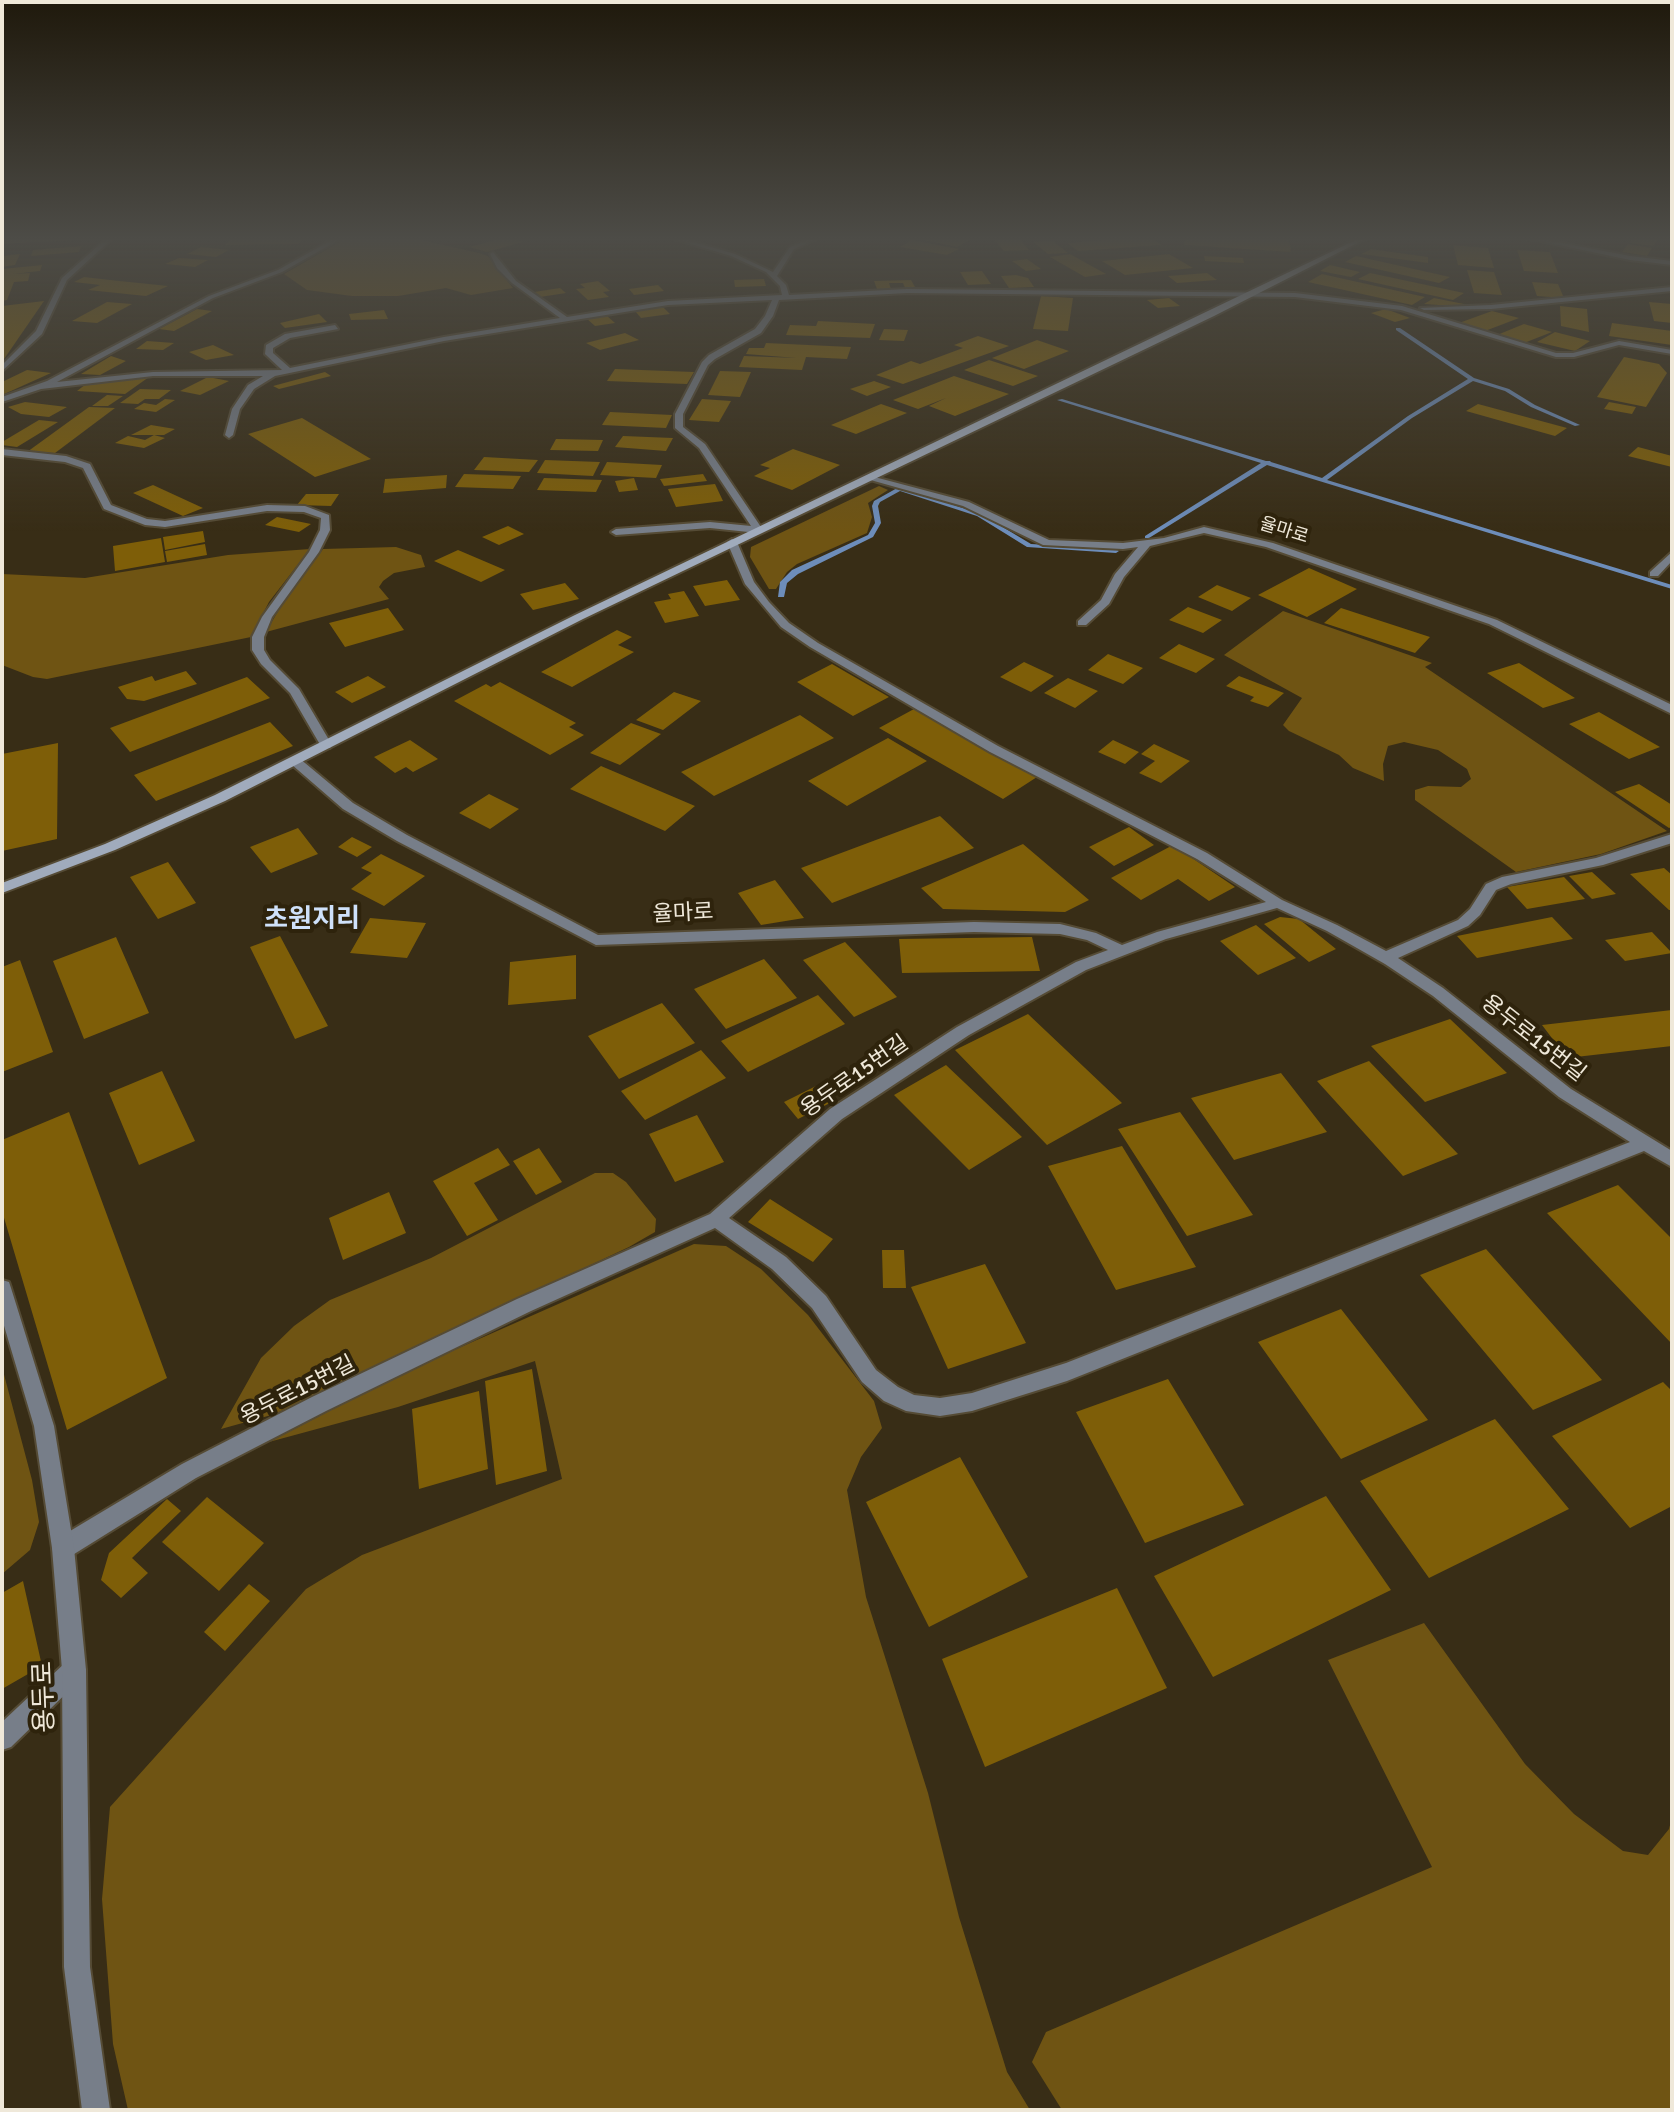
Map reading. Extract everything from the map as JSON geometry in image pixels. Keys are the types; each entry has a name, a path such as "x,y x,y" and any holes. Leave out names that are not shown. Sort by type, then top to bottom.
{"street":[{"path":"2,369 35,336"},
{"path":"2,400 37,387 136,336"},
{"path":"288,371 269,354 269,347 290,336"},
{"path":"37,387 153,374 274,374 473,336"},
{"path":"750,336 705,364 679,414 679,428 702,446 758,530"},
{"path":"2,888 166,823 732,542 1165,336"},
{"path":"1492,336 1556,355 1574,355 1619,343 1672,352"},
{"path":"229,435 236,409 251,387 274,374"},
{"path":"2,452 66,459 87,466 107,507 145,522 165,524 267,508 305,509 326,517 325,530 314,552 267,617 258,637 258,650 265,662 295,691 326,745"},
{"name":"율마로","path":"870,477 966,504 1047,543 1123,546 1204,530 1218,531 1314,559 1493,622 1672,710"},
{"path":"616,532 710,525 758,530"},
{"path":"732,542 749,582 765,604 785,625 814,645 994,749 1202,856 1277,903"},
{"path":"1082,623 1105,602 1119,576 1147,543"},
{"path":"1654,574 1672,555"},
{"name":"율마로","path":"295,761 348,806 388,830 596,940 974,927 1060,929 1091,936 1120,950"},
{"path":"1385,958 1463,923 1475,912 1491,887 1507,880 1598,862 1672,838"},
{"name":"용두로15번길","path":"63,1548 189,1471 319,1404 524,1305 716,1219 836,1114 892,1075 1026,995 1081,966 1120,950 1277,903 1332,928 1438,992 1565,1093 1672,1160"},
{"path":"716,1219 779,1263 819,1302 869,1376 891,1394 913,1404 940,1407 972,1402 1067,1372 1645,1143"},
{"name":"용두로","path":"2,1288 44,1426 63,1548 74,1670 77,1967 96,2110"},
{"path":"2,1738 74,1670"}],"shaded area":[{"path":"879,486 888,490 868,503 872,517 867,533 797,564 787,572 776,589 769,589 750,557 751,547"},
{"path":"396,547 421,555 425,567 394,573 383,581 379,587 389,599 266,632 282,604 323,549"},
{"path":"310,549 269,602 251,637 47,679 2,665 2,574 85,578 228,555"},
{"path":"1283,611 1432,663 1425,667 1667,831 1601,854 1516,872 1415,800 1415,790 1428,786 1461,787 1471,779 1467,769 1438,750 1404,742 1388,746 1383,764 1384,781 1353,768 1339,755 1289,731 1283,725 1302,698 1224,655"},
{"path":"595,1173 613,1173 626,1182 656,1219 655,1232 275,1414 221,1429 261,1358 294,1326 330,1300 431,1258"},
{"path":"694,1244 726,1246 761,1269 808,1315 874,1401 882,1428 861,1457 847,1490 866,1597 928,1793 959,1917 1007,2072 1030,2110 128,2110 113,2044 102,1899 110,1807 306,1589 362,1555 562,1479 535,1361 398,1407 269,1442 402,1373"},
{"path":"2,1367 32,1480 39,1522 30,1550 2,1574"},
{"path":"1424,1623 1525,1764 1574,1814 1623,1851 1648,1855 1669,1829 1672,1817 1672,2110 1062,2110 1032,2062 1046,2032 1432,1867 1328,1660"}],"building":[{"path":"2,336 20,336 2,362"},
{"path":"615,336 630,336 639,340 600,350 586,343"},
{"path":"802,336 871,336 870,338"},
{"path":"881,336 906,336 904,341 879,340"},
{"path":"978,336 1009,346 903,384 876,375 911,361 920,364 963,348 954,345"},
{"path":"1499,336 1543,336 1524,343"},
{"path":"1549,336 1569,336 1590,341 1575,351 1537,342"},
{"path":"1609,336 1672,336 1672,345"},
{"path":"1037,340 1069,351 1024,369 992,358"},
{"path":"147,341 174,343 163,350 136,349"},
{"path":"766,343 851,347 847,359 806,357 802,370 739,367 744,356 797,358 746,354 749,348 764,348"},
{"path":"213,345 234,355 206,360 189,352"},
{"path":"111,356 126,361 100,375 81,374"},
{"path":"1624,357 1659,364 1667,373 1646,407 1597,397"},
{"path":"989,360 1038,376 1013,386 964,370"},
{"path":"615,369 694,372 687,384 607,381"},
{"path":"27,370 51,373 2,395 2,382"},
{"path":"720,371 751,372 740,397 708,395"},
{"path":"325,372 331,376 279,389 273,386"},
{"path":"954,376 1009,394 955,416 929,406 946,398 918,409 893,400"},
{"path":"149,377 125,394 77,391 86,384"},
{"path":"208,377 229,381 200,395 180,391"},
{"path":"874,381 891,387 867,396 850,389"},
{"path":"140,389 171,390 159,399 145,399 138,404 120,403"},
{"path":"107,395 123,396 108,406 92,406"},
{"path":"165,399 175,400 156,412 134,409 144,403 156,405"},
{"path":"702,399 731,401 719,422 689,420"},
{"path":"25,402 67,407 49,417 21,414 8,407"},
{"path":"1609,402 1636,407 1632,414 1604,409"},
{"path":"881,404 907,413 856,434 831,425"},
{"path":"1478,404 1567,428 1555,436 1466,411"},
{"path":"89,407 115,408 55,453 27,452"},
{"path":"610,412 672,415 666,428 602,425"},
{"path":"302,418 371,459 315,477 248,434"},
{"path":"39,420 58,422 17,447 2,445 2,442"},
{"path":"151,425 175,429 164,435 131,435"},
{"path":"154,435 165,438 144,448 115,443 128,436 145,440"},
{"path":"623,436 673,438 666,451 615,447"},
{"path":"556,439 603,440 598,451 550,450"},
{"path":"1638,447 1672,456 1672,467 1628,456"},
{"path":"793,449 840,465 792,490 754,476 770,468 760,465"},
{"path":"484,457 538,460 529,472 474,470"},
{"path":"545,460 600,462 593,476 537,473"},
{"path":"607,462 662,465 656,478 600,475"},
{"path":"464,474 521,476 513,489 455,487"},
{"path":"703,474 707,481 664,486 660,479"},
{"path":"447,475 446,488 383,493 385,479"},
{"path":"544,478 602,480 596,492 537,490"},
{"path":"634,478 638,490 619,492 615,481"},
{"path":"715,484 723,501 676,507 668,489"},
{"path":"153,485 203,508 183,516 133,493"},
{"path":"306,494 339,494 331,506 297,505"},
{"path":"277,517 311,524 299,532 265,525"},
{"path":"508,526 524,534 499,545 482,537"},
{"path":"203,531 205,542 165,550 163,537"},
{"path":"161,538 165,562 115,571 113,546"},
{"path":"205,544 207,555 167,562 165,551"},
{"path":"458,550 505,570 481,582 434,561"},
{"path":"1309,568 1357,589 1307,617 1258,595"},
{"path":"727,580 740,600 705,606 693,586"},
{"path":"565,583 579,599 533,610 520,594"},
{"path":"1217,585 1251,598 1232,611 1198,597"},
{"path":"684,591 699,616 665,623 654,602 671,599 668,594"},
{"path":"1188,607 1222,620 1203,633 1169,620"},
{"path":"388,608 404,630 345,647 329,623"},
{"path":"1341,608 1430,637 1415,653 1324,623"},
{"path":"617,630 632,637 618,645 634,652 572,687 541,672"},
{"path":"1179,644 1215,659 1196,673 1159,658"},
{"path":"1108,654 1143,668 1123,684 1088,670"},
{"path":"1024,662 1054,676 1031,692 1000,677"},
{"path":"1519,663 1575,698 1543,708 1487,673"},
{"path":"832,664 889,697 853,716 797,682"},
{"path":"186,671 197,684 144,701 127,699 118,687 152,676 155,681"},
{"path":"368,676 386,687 352,703 335,692"},
{"path":"1239,676 1284,693 1268,707 1250,701 1254,697 1226,686"},
{"path":"247,677 270,698 130,752 110,728"},
{"path":"1068,678 1098,691 1075,708 1044,693"},
{"path":"500,682 576,723 569,727 584,735 550,755 454,701 486,684 491,687"},
{"path":"674,692 701,701 663,730 636,720"},
{"path":"914,709 1037,777 1003,799 879,728"},
{"path":"1599,712 1660,747 1629,759 1569,724"},
{"path":"800,715 834,738 714,796 681,772"},
{"path":"270,722 293,746 156,801 134,775"},
{"path":"631,723 661,734 620,765 590,753"},
{"path":"888,738 927,761 847,806 808,781"},
{"path":"410,740 438,759 413,772 406,767 395,773 374,757"},
{"path":"1113,740 1139,752 1125,764 1098,752"},
{"path":"58,743 57,839 2,851 2,754"},
{"path":"1154,744 1190,761 1161,783 1139,773 1155,761 1141,754"},
{"path":"601,766 695,806 665,831 570,789"},
{"path":"1639,784 1672,805 1672,827 1669,828 1615,792"},
{"path":"489,794 519,809 490,829 459,813"},
{"path":"940,816 974,848 832,903 801,868"},
{"path":"1129,827 1154,845 1114,866 1089,847"},
{"path":"298,828 318,854 271,873 250,847"},
{"path":"352,837 372,847 357,857 338,847"},
{"path":"1023,844 1089,900 1065,912 943,909 921,888"},
{"path":"1173,845 1235,887 1209,901 1178,879 1141,900 1111,878"},
{"path":"381,854 425,876 384,906 351,889 372,873 361,868"},
{"path":"168,862 196,903 158,919 130,877"},
{"path":"1664,868 1672,875 1672,910 1630,874"},
{"path":"1592,872 1616,894 1592,899 1569,876"},
{"path":"1564,877 1585,899 1527,909 1507,887"},
{"path":"775,880 804,918 761,925 738,893"},
{"path":"1280,917 1299,919 1336,949 1309,962 1264,924"},
{"path":"1552,917 1573,939 1477,958 1457,936"},
{"path":"370,918 426,923 407,958 350,953"},
{"path":"1256,925 1296,958 1258,975 1220,941"},
{"path":"1652,932 1672,953 1625,961 1605,940"},
{"path":"280,936 328,1026 295,1039 250,947"},
{"path":"116,937 149,1013 84,1039 53,961"},
{"path":"1032,937 1040,971 902,973 899,939"},
{"path":"845,942 897,997 854,1017 803,960"},
{"path":"576,955 576,999 508,1005 510,962"},
{"path":"764,959 797,998 726,1029 694,989"},
{"path":"20,960 53,1052 2,1072 2,967"},
{"path":"818,995 845,1024 748,1072 721,1041"},
{"path":"662,1003 695,1043 619,1079 588,1036"},
{"path":"1672,1010 1672,1046 1567,1058 1542,1025"},
{"path":"1028,1014 1122,1103 1047,1145 955,1050"},
{"path":"1450,1019 1507,1073 1425,1102 1371,1046"},
{"path":"701,1050 726,1078 645,1120 621,1091"},
{"path":"1369,1061 1458,1154 1403,1176 1317,1081"},
{"path":"946,1065 1022,1137 969,1170 894,1095"},
{"path":"162,1071 195,1141 139,1165 109,1093"},
{"path":"1281,1073 1327,1132 1234,1160 1191,1098"},
{"path":"816,1086 830,1103 798,1119 784,1102"},
{"path":"69,1112 167,1378 67,1430 2,1211 2,1140"},
{"path":"1180,1112 1253,1215 1187,1236 1118,1129"},
{"path":"697,1115 724,1162 675,1182 649,1134"},
{"path":"1122,1146 1196,1267 1116,1290 1048,1166"},
{"path":"498,1148 510,1165 474,1183 498,1220 467,1236 433,1181"},
{"path":"539,1148 562,1182 536,1195 513,1161"},
{"path":"1618,1185 1672,1239 1672,1344 1547,1213"},
{"path":"389,1192 406,1233 343,1260 329,1218"},
{"path":"770,1199 833,1239 813,1262 748,1222"},
{"path":"1486,1249 1602,1380 1533,1410 1420,1275"},
{"path":"882,1250 904,1250 906,1288 883,1288"},
{"path":"985,1264 1026,1343 948,1369 911,1287"},
{"path":"1341,1309 1428,1420 1341,1459 1258,1342"},
{"path":"532,1369 547,1471 496,1485 485,1381"},
{"path":"1168,1379 1244,1505 1145,1543 1076,1412"},
{"path":"1663,1382 1672,1391 1672,1506 1630,1528 1552,1436"},
{"path":"479,1391 488,1469 419,1489 412,1409"},
{"path":"1495,1419 1569,1509 1429,1578 1360,1481"},
{"path":"960,1457 1028,1577 929,1627 866,1502"},
{"path":"1326,1496 1391,1590 1213,1677 1154,1576"},
{"path":"207,1497 264,1543 219,1591 162,1542"},
{"path":"167,1499 181,1511 132,1558 148,1573 121,1598 101,1580 109,1553"},
{"path":"23,1581 42,1666 2,1689 2,1593"},
{"path":"249,1584 270,1601 225,1651 204,1632"},
{"path":"1117,1588 1167,1688 985,1767 942,1659"}],"waterway":[{"path":"1408,336 1472,379"},
{"path":"1324,479 1410,417 1472,379"},
{"path":"1472,379 1507,390 1533,406 1577,425"},
{"path":"1060,400 1266,463"},
{"path":"1147,537 1266,463"},
{"path":"1266,463 1672,587"},
{"path":"781,595 784,582 795,572 871,536 878,523 877,501 899,489 979,515 1029,546 1116,551"}],"district":[{"name":"초원지리","path":"312,920"}]}
